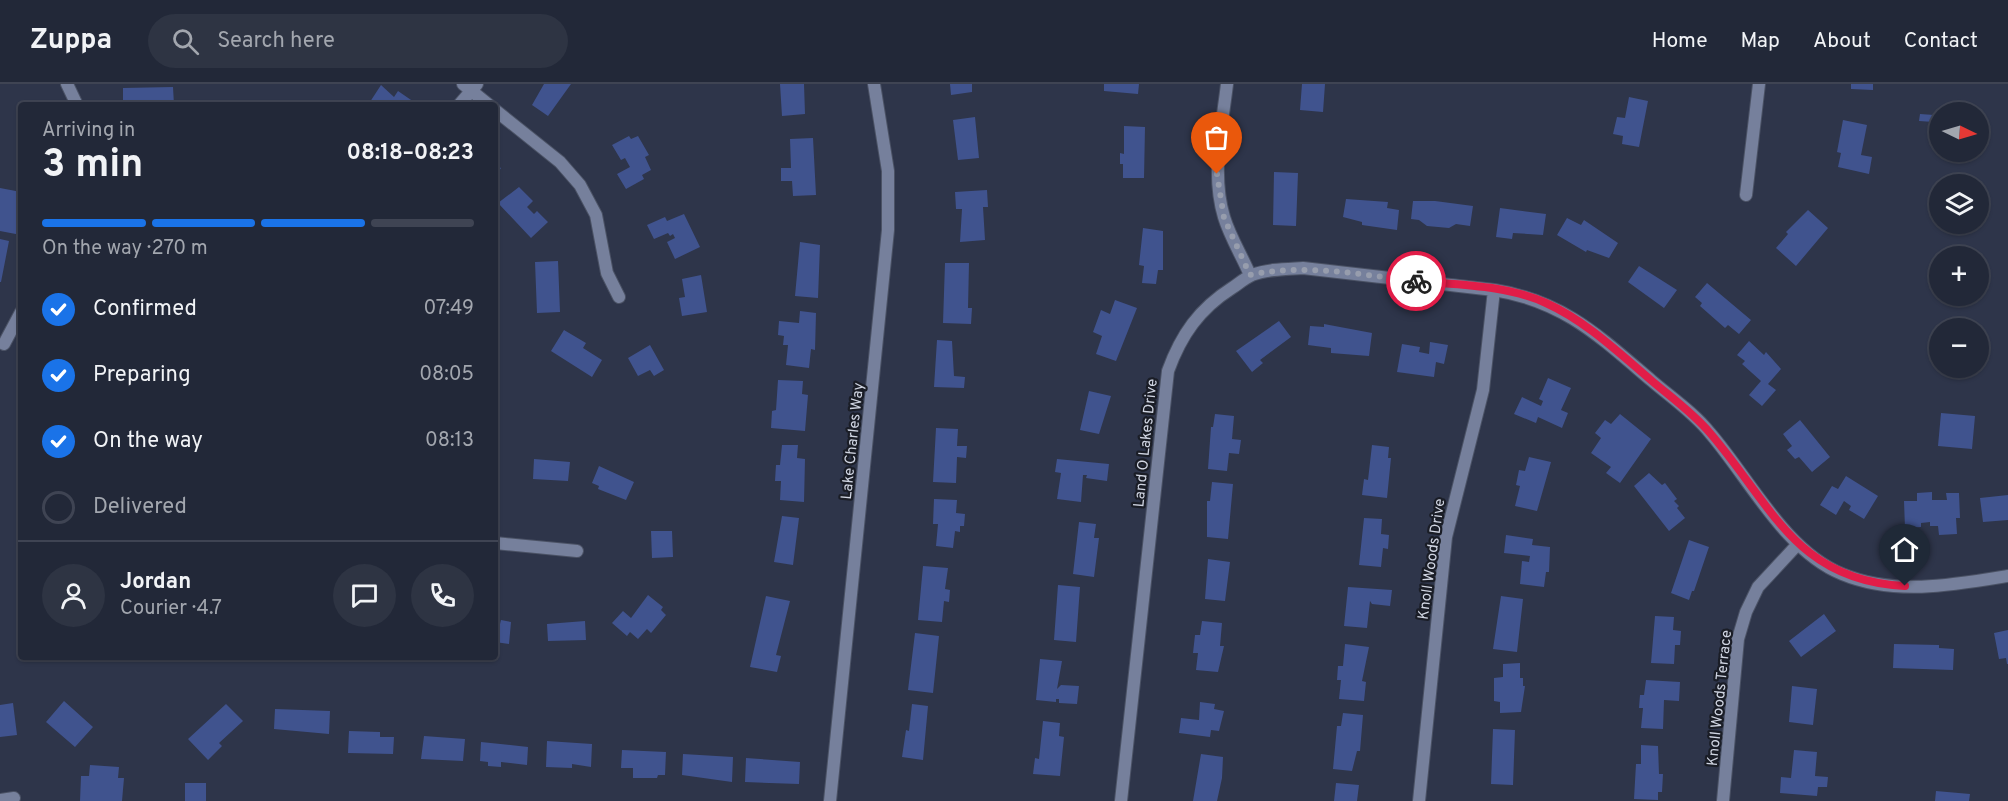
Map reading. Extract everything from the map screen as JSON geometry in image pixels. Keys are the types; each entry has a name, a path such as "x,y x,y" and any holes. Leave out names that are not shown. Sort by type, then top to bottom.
{"street":[{"path":"67,84 76,102"},
{"name":"Lake Charles Way","path":"830,801 888,230 888,171 874,84"},
{"path":"1227,84 1217,174 1219,196 1224,218 1250,275"},
{"path":"1746,195 1759,84"},
{"path":"461,102 470,86 486,102"},
{"path":"498,112 560,162 580,185 596,216 607,273 619,297"},
{"name":"Land O Lakes Drive","path":"1122,801 1168,371 1179,342 1197,316 1221,295 1250,275 1303,268 1523,294 1547,303 1582,323 1709,431 1797,545 1840,573 1863,581 1887,585 1952,585 2008,576"},
{"name":"Knoll Woods Drive","path":"1419,801 1446,537 1484,390 1494,290"},
{"path":"4,344 18,318"},
{"path":"498,543 577,551"},
{"name":"Knoll Woods Terrace","path":"1723,801 1738,639 1746,612 1758,587 1797,545"},
{"path":"0,800 14,798"}],"building":[{"path":"544,84 571,84 548,116 532,105"},
{"path":"780,84 804,84 805,114 782,116"},
{"path":"950,84 972,84 972,92 951,95"},
{"path":"1104,84 1139,84 1138,94 1104,91"},
{"path":"1302,84 1325,84 1323,112 1300,110"},
{"path":"1851,84 1873,84 1873,90 1851,89"},
{"path":"381,85 394,97 398,91 414,102 370,102"},
{"path":"173,87 174,102 123,102 123,88"},
{"path":"1629,97 1648,101 1639,147 1622,144 1623,136 1613,134 1617,117 1625,118"},
{"path":"1920,114 1929,115 1929,122 1919,121"},
{"path":"975,117 979,158 958,160 953,120"},
{"path":"1843,120 1867,125 1861,155 1872,157 1869,174 1838,167 1841,153 1837,152"},
{"path":"1124,126 1145,127 1144,178 1123,178 1120,153 1124,154"},
{"path":"629,136 631,139 638,136 649,155 645,157 651,170 642,175 644,179 626,189 617,174 630,167 625,158 621,160 612,145"},
{"path":"813,138 816,195 793,196 792,181 781,181 781,168 791,168 790,139"},
{"path":"1274,172 1298,173 1296,226 1273,225"},
{"path":"519,187 533,201 527,207 534,214 537,211 548,222 531,238 498,203"},
{"path":"0,188 18,191 18,234 0,231"},
{"path":"987,190 988,207 983,207 985,240 960,242 962,209 956,209 955,192"},
{"path":"1346,199 1388,202 1387,208 1399,210 1397,230 1362,225 1362,222 1343,217"},
{"path":"1413,201 1435,201 1473,206 1470,226 1456,224 1449,228 1427,226 1419,220 1411,219"},
{"path":"1500,208 1546,214 1543,235 1513,233 1512,239 1496,237"},
{"path":"1808,210 1828,228 1796,266 1776,248 1788,234 1786,232"},
{"path":"684,214 700,247 675,259 667,242 675,238 673,234 670,236 668,233 654,239 647,225 665,217 667,221"},
{"path":"1567,218 1581,225 1584,220 1618,243 1609,258 1587,250 1586,252 1557,235"},
{"path":"1143,228 1163,231 1163,270 1158,270 1156,284 1142,283 1144,266 1139,265"},
{"path":"0,239 9,241 1,282 0,282"},
{"path":"800,242 820,245 818,298 795,296"},
{"path":"558,261 560,312 537,313 535,262"},
{"path":"945,263 969,263 968,308 972,308 971,324 943,323"},
{"path":"1639,266 1677,290 1664,308 1628,282"},
{"path":"701,275 707,312 682,316 679,298 685,297 682,279"},
{"path":"1707,283 1751,320 1739,334 1728,325 1725,328 1700,306 1702,303 1695,297"},
{"path":"1115,300 1137,308 1116,361 1096,354 1102,336 1093,332 1101,310 1110,314"},
{"path":"800,311 816,313 815,350 811,349 809,368 786,365 788,345 783,345 784,336 778,335 779,321 799,323"},
{"path":"1279,321 1291,337 1260,360 1263,363 1252,372 1236,351"},
{"path":"1324,324 1372,333 1369,356 1331,353 1331,348 1308,345 1310,326 1324,327"},
{"path":"564,330 586,343 583,348 602,360 592,377 551,351"},
{"path":"937,340 952,341 954,376 965,377 964,388 934,387"},
{"path":"1749,341 1764,355 1766,352 1781,369 1768,384 1776,390 1762,406 1749,395 1761,381 1742,364 1745,361 1737,355"},
{"path":"1430,342 1448,345 1444,364 1436,362 1434,377 1397,372 1402,344 1420,347 1419,352 1429,354"},
{"path":"650,345 664,370 654,376 650,370 638,376 628,358"},
{"path":"1548,378 1571,388 1561,410 1568,413 1562,428 1538,417 1536,423 1514,414 1522,397 1541,406 1543,401 1539,399"},
{"path":"778,380 803,381 802,394 808,395 805,431 771,428 772,411 776,410"},
{"path":"1089,391 1111,396 1099,434 1080,430"},
{"path":"1941,413 1975,416 1972,449 1938,446"},
{"path":"1215,414 1234,416 1232,439 1241,440 1239,454 1229,453 1227,471 1208,469 1211,427 1213,427"},
{"path":"1620,414 1651,439 1620,483 1606,473 1611,467 1591,453 1601,438 1595,433 1605,420 1611,424"},
{"path":"1800,420 1830,457 1812,472 1799,457 1795,459 1787,450 1792,446 1783,434"},
{"path":"936,428 958,429 957,446 967,446 966,458 957,457 956,483 933,482"},
{"path":"782,445 798,445 797,458 805,459 804,502 780,500 781,481 775,481 776,465 780,465"},
{"path":"1372,445 1389,447 1388,458 1391,458 1387,498 1362,495 1364,479 1368,480"},
{"path":"1529,457 1551,462 1537,511 1515,506 1520,486 1516,485 1519,470 1525,471"},
{"path":"534,459 570,462 568,481 533,479"},
{"path":"1057,459 1109,464 1107,481 1086,478 1087,475 1083,475 1081,502 1057,499 1061,473 1055,472"},
{"path":"599,466 634,482 626,500 598,489 599,486 592,483"},
{"path":"1649,473 1662,485 1665,483 1677,499 1674,501 1685,518 1669,531 1634,486"},
{"path":"1846,476 1878,496 1864,519 1849,510 1851,506 1844,501 1836,515 1820,505 1832,486 1838,489"},
{"path":"1212,482 1233,484 1228,539 1207,537 1207,501 1210,501"},
{"path":"1932,492 1932,500 1947,500 1946,493 1959,493 1960,518 1956,518 1957,534 1939,535 1938,526 1930,526 1930,522 1921,523 1921,527 1905,528 1904,501 1917,501 1917,493"},
{"path":"2008,495 2008,520 1983,522 1980,498"},
{"path":"934,499 957,500 956,513 965,514 964,526 960,526 960,532 955,531 953,548 936,546 938,524 933,524"},
{"path":"782,516 799,518 793,565 774,562"},
{"path":"1364,518 1382,519 1381,534 1389,535 1388,549 1383,548 1381,567 1359,565"},
{"path":"1079,522 1096,524 1094,538 1099,538 1094,577 1073,574"},
{"path":"651,531 672,531 673,557 652,558"},
{"path":"1506,535 1533,539 1532,545 1550,547 1549,572 1546,572 1544,587 1520,584 1522,561 1529,562 1530,556 1504,553"},
{"path":"1689,540 1709,547 1689,600 1671,593"},
{"path":"1208,559 1230,562 1225,601 1205,599"},
{"path":"923,566 948,568 945,589 950,590 949,602 944,601 942,622 918,620"},
{"path":"1058,585 1080,587 1076,642 1054,640"},
{"path":"1348,587 1392,590 1390,606 1372,604 1370,601 1367,628 1344,626"},
{"path":"648,595 663,607 661,610 666,615 651,633 647,629 638,639 630,632 627,636 612,623 623,611 631,618"},
{"path":"766,596 790,601 776,655 781,656 777,672 750,667"},
{"path":"1501,596 1523,599 1517,652 1493,649"},
{"path":"1824,614 1836,631 1801,657 1789,641"},
{"path":"1655,616 1674,617 1673,630 1681,631 1680,645 1675,645 1674,664 1651,663"},
{"path":"501,620 511,622 509,644 498,642 498,624"},
{"path":"585,621 586,640 548,641 547,624"},
{"path":"1202,621 1222,623 1220,646 1224,646 1218,672 1196,670 1198,653 1193,653 1195,635 1200,635"},
{"path":"2008,630 2007,664 2006,658 1999,659 1994,633"},
{"path":"915,633 939,636 933,693 908,690"},
{"path":"1345,644 1369,647 1362,681 1366,682 1364,701 1339,699 1341,680 1337,680 1338,666 1343,666"},
{"path":"1894,644 1939,645 1939,648 1954,649 1953,670 1893,668"},
{"path":"1040,659 1062,661 1057,689 1061,685 1079,686 1077,704 1059,703 1059,699 1056,699 1056,702 1036,700"},
{"path":"1520,663 1520,678 1523,678 1523,686 1525,686 1521,712 1500,713 1500,702 1494,701 1494,678 1503,677 1503,664"},
{"path":"1646,680 1680,682 1679,701 1664,700 1663,729 1641,728 1643,708 1639,708 1640,695 1644,695"},
{"path":"1792,686 1817,689 1813,725 1789,722"},
{"path":"64,701 93,727 75,747 46,722"},
{"path":"1200,702 1215,704 1214,709 1224,711 1219,731 1211,730 1210,737 1179,733 1181,718 1199,720"},
{"path":"13,703 17,735 0,737 0,705"},
{"path":"226,704 243,721 219,743 222,746 208,760 188,739"},
{"path":"912,704 928,706 923,760 902,757 906,730 909,731"},
{"path":"275,709 330,711 329,734 274,729"},
{"path":"1343,713 1363,715 1360,751 1357,751 1352,771 1333,769 1337,726 1341,726"},
{"path":"1043,721 1060,723 1059,736 1064,737 1060,776 1033,774 1035,758 1039,759"},
{"path":"1493,729 1515,730 1513,785 1491,784"},
{"path":"349,731 380,732 380,737 394,737 393,754 348,753"},
{"path":"424,736 465,739 463,761 421,759"},
{"path":"547,741 592,744 591,767 572,764 572,768 546,767"},
{"path":"481,742 528,747 527,765 501,762 501,767 488,766 488,762 480,761"},
{"path":"1641,745 1658,746 1659,774 1663,774 1662,792 1658,792 1658,800 1634,799 1636,764 1641,764"},
{"path":"622,750 666,752 665,775 658,775 657,778 633,778 633,768 621,768"},
{"path":"1794,750 1817,752 1815,776 1828,777 1827,787 1818,787 1817,796 1780,793 1781,777 1791,778"},
{"path":"683,754 733,757 732,782 682,775"},
{"path":"1201,754 1223,757 1222,778 1217,801 1193,801"},
{"path":"746,758 800,762 799,784 745,782"},
{"path":"90,765 119,767 118,778 124,778 122,801 80,801 81,776 89,776"},
{"path":"185,783 206,783 206,801 185,801"},
{"path":"1336,783 1359,785 1357,801 1334,801"},
{"path":"1936,791 1970,794 1969,801 1935,801"}],"way so far":[{"path":"1217,174 1224,218 1250,275 1303,268 1416,281"}],"route":[{"path":"1416,281 1523,294 1547,303 1582,323 1709,431 1797,545 1840,573 1863,581 1905,586"}]}
